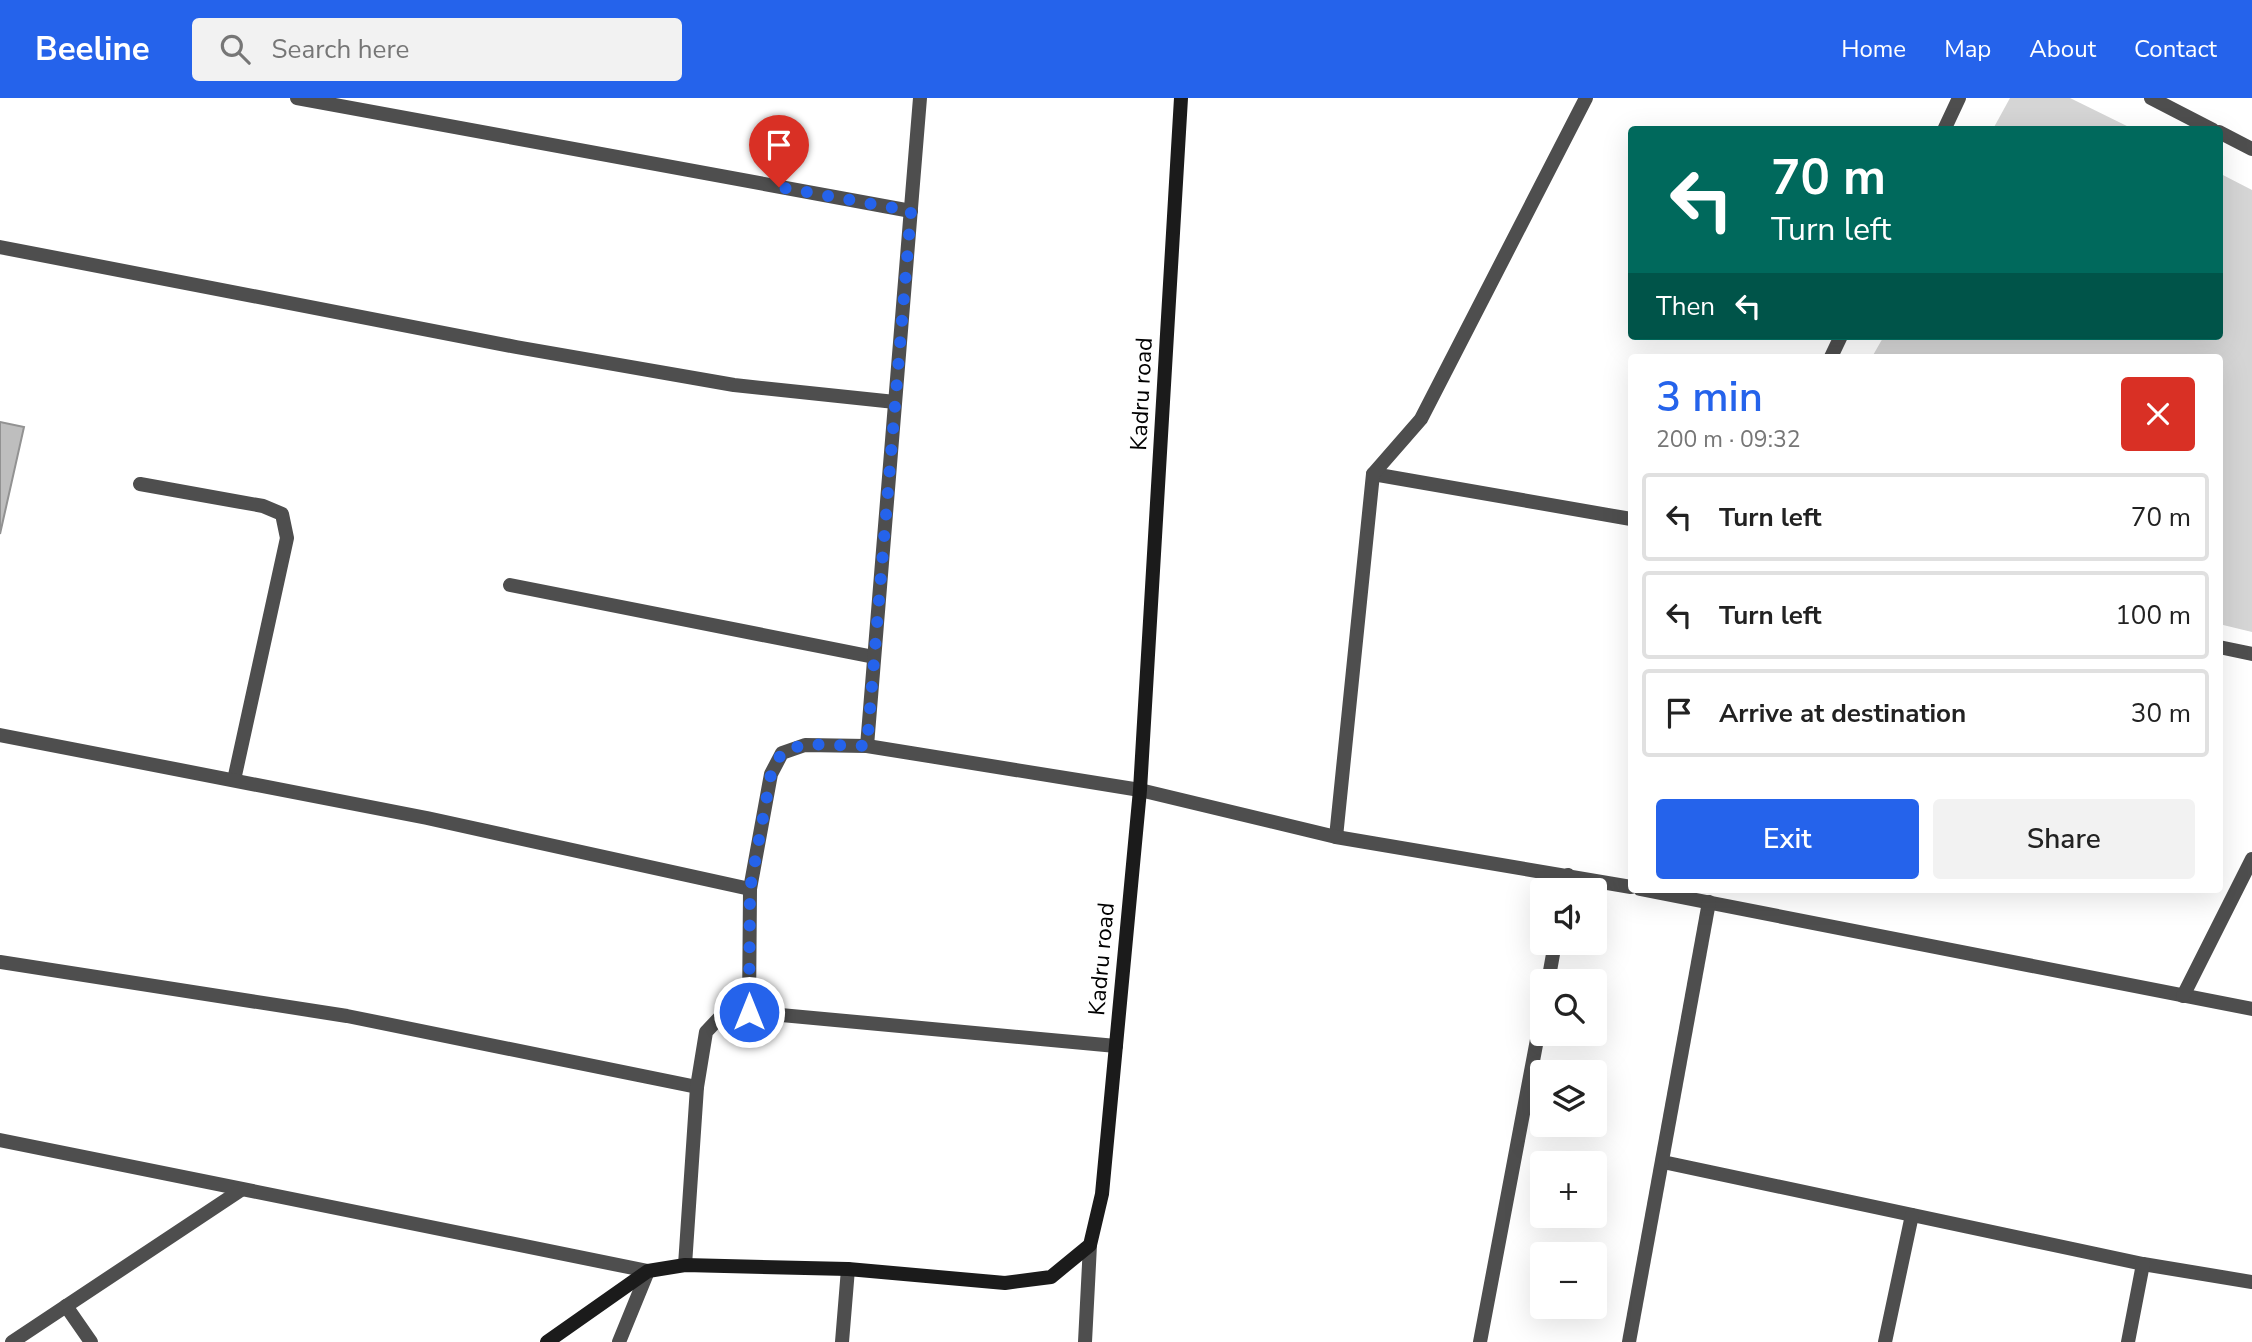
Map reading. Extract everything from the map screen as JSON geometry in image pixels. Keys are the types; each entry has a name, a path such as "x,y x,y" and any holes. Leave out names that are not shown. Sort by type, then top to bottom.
{"main road":[{"name":"Kadru road","path":"1090,1245 1102,1194 1140,790 1181,98"},
{"path":"547,1342 648,1271 685,1265 848,1269 1005,1283 1051,1277 1090,1245"}],"street":[{"path":"297,98 911,211"},
{"path":"867,746 920,98"},
{"path":"1336,836 1373,474 1421,419 1586,98"},
{"path":"1946,126 1959,98"},
{"path":"2151,98 2205,126"},
{"path":"2223,134 2252,149"},
{"path":"0,247 516,347 734,385 895,402"},
{"path":"1373,474 1628,518"},
{"path":"139,484 263,506 282,514 287,538 234,780"},
{"path":"510,586 874,657"},
{"path":"2223,648 2252,654"},
{"path":"0,735 427,818 750,889"},
{"path":"749,1012 750,889 771,774 782,752 805,744 867,746 1140,790 1336,836 1628,886"},
{"path":"2183,996 2252,859"},
{"path":"1661,893 2252,1009"},
{"path":"1629,1342 1709,902"},
{"path":"0,962 347,1016 697,1087"},
{"path":"685,1265 697,1087 706,1032 724,1013 749,1012 1116,1046"},
{"path":"1480,1342 1536,1046"},
{"path":"0,1140 648,1271 619,1342"},
{"path":"1663,1162 2143,1264 2252,1282"},
{"path":"12,1342 241,1189"},
{"path":"1885,1342 1912,1215"},
{"path":"1085,1342 1090,1245"},
{"path":"2128,1342 2143,1264"},
{"path":"842,1342 848,1269"},
{"path":"66,1306 91,1342"}],"shaded area":[{"path":"2010,98 2070,98 2127,126 1995,126"},
{"path":"2223,175 2252,190 2252,632 2223,625 2223,354 1874,354 1882,340 2223,340"}],"building":[{"path":"0,422 24,427 0,534"}],"route":[{"path":"749,1012 750,889 771,774 782,752 805,744 867,746 911,211 779,187"}]}
